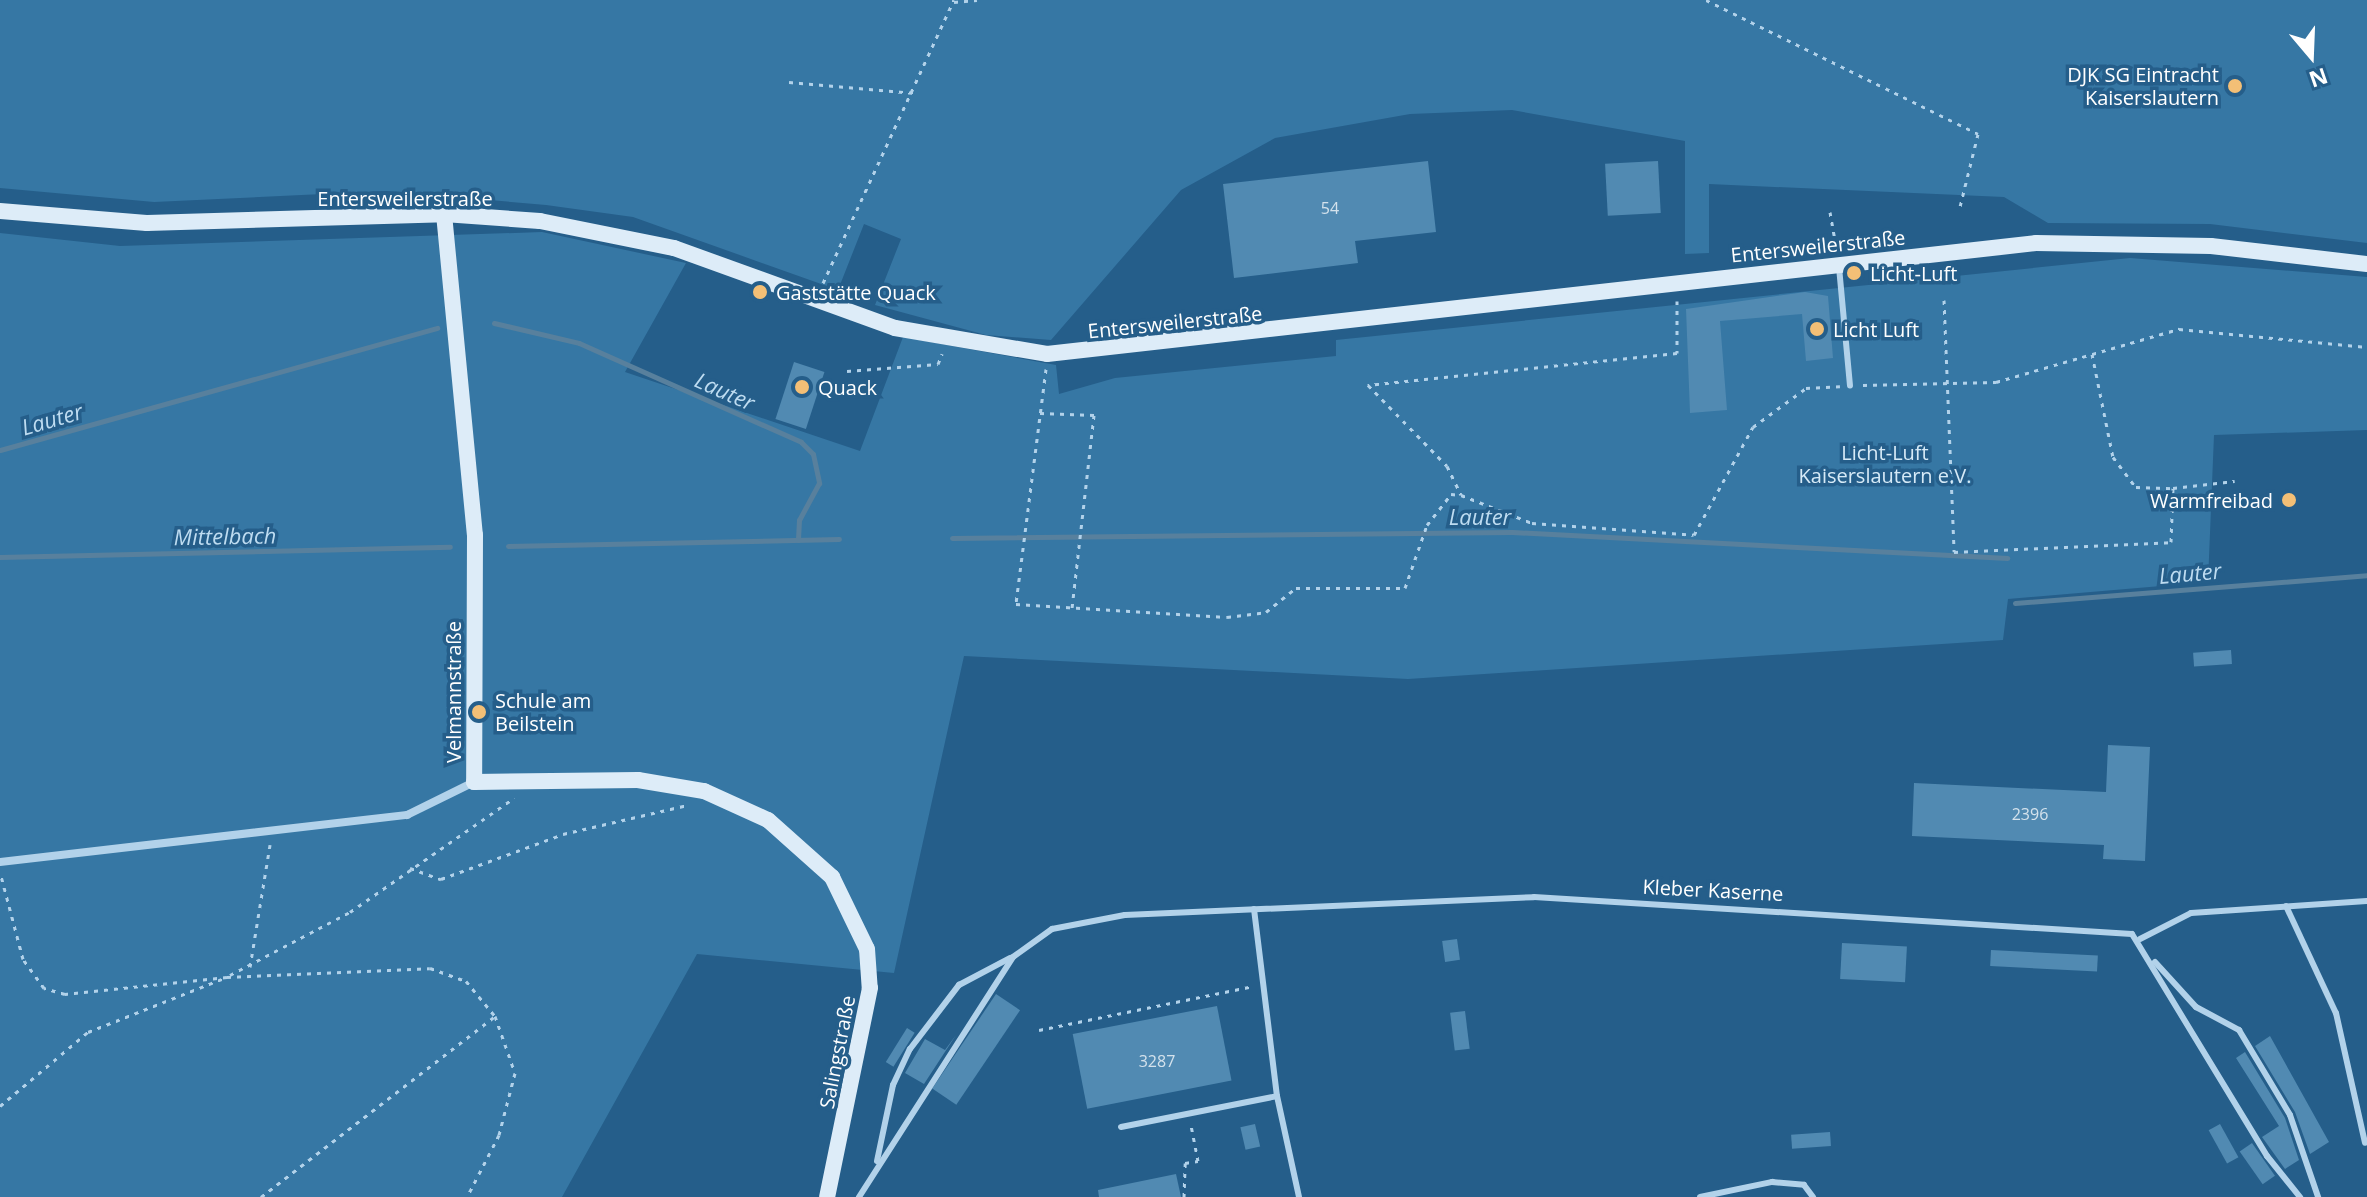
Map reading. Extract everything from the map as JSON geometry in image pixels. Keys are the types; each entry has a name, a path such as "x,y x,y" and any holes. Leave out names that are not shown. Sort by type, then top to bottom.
{"main road":[{"name":"Entersweilerstraße","path":"0,211 147,223 444,214 624,234 816,299 947,339 1086,352 1839,263 2112,241 2367,264"},
{"name":"Velmannstraße","path":"444,214 475,535 474,782"},
{"name":"Salingstraße","path":"474,782 638,780 704,791 768,820 832,877 867,949 870,988 827,1197"}],"street":[{"name":"Velmannstraße","path":"1,866 407,815 474,782"}],"lane":[{"path":"1839,263 1850,385"},
{"name":"Kleber Kaserne","path":"1013,957 1037,936 1087,919 1534,897 2101,927 2140,939"},
{"path":"2318,1197 2290,1115 2239,1030 2196,1007 2155,962 2140,939 2191,913 2367,901"},
{"path":"2286,906 2336,1013 2365,1143"},
{"path":"1254,909 1277,1096 1299,1197"},
{"path":"874,1172 893,1085 910,1049 959,985 1013,957"},
{"path":"859,1197 1013,957"},
{"path":"2155,962 2158,981 2300,1197"},
{"path":"1121,1127 1277,1096"},
{"path":"1700,1197 1772,1182 1804,1185 1813,1197"}],"path":[{"path":"816,299 915,93 954,1 977,0"},
{"path":"1706,0 1978,134 1959,211"},
{"path":"789,82 915,93"},
{"path":"1830,212 1839,263"},
{"path":"1461,495 1447,466 1368,385 1677,353 1677,298"},
{"path":"1944,300 1951,383 1954,552 2171,542 2173,488"},
{"path":"1046,362 1016,604 1227,617 1266,612 1296,588 1405,588 1427,525 1451,494 1461,495 1532,523 1694,535 1753,427 1806,388 1996,382 2179,329 2367,347"},
{"path":"847,371 938,364 947,339"},
{"path":"2092,354 2113,457 2136,487 2173,488 2235,481"},
{"path":"1040,413 1094,415 1072,608"},
{"path":"0,1106 88,1032 250,967 350,912 409,868 508,807 519,791"},
{"path":"409,868 441,879 563,834 682,811 694,800"},
{"path":"250,967 270,845"},
{"path":"1,866 23,959 44,988 65,994 227,977 430,968 466,981 495,1016 515,1073 499,1135 467,1197"},
{"path":"1039,1030 1261,985"},
{"path":"261,1197 495,1016"},
{"path":"1184,1197 1185,1163 1198,1161 1189,1114"}],"green space":[{"path":"0,0 2367,0 2367,243 2210,224 2048,223 2004,197 1709,184 1709,253 1685,254 1685,141 1512,110 1410,114 1275,138 1181,190 1051,340 986,335 875,305 901,239 864,224 838,290 633,217 546,205 386,191 154,202 0,188"},
{"name":"Licht-Luft Kaiserslautern e.V.","path":"542,232 686,263 625,372 860,451 903,337 1056,365 1059,394 1115,378 1336,356 1336,340 2130,258 2367,277 2367,430 2214,435 2208,582 2008,599 2003,640 1408,679 964,656 894,973 697,954 562,1197 0,1197 0,233 120,246"}],"building":[{"path":"1428,161 1436,232 1355,241 1358,263 1234,278 1223,184"},
{"path":"1658,161 1661,213 1608,216 1605,164"},
{"path":"1805,292 1828,296 1833,358 1806,361 1802,314 1720,321 1727,410 1690,413 1686,309"},
{"name":"Quack","path":"794,362 824,372 806,429 775,419"},
{"path":"2231,650 2232,664 2194,667 2193,653"},
{"path":"2108,745 2150,747 2145,861 2103,859 2104,845 1912,836 1914,783 2106,792"},
{"path":"1457,939 1460,960 1445,962 1442,941"},
{"path":"1842,943 1907,946 1905,982 1840,979"},
{"path":"1991,950 2098,956 2097,972 1990,966"},
{"path":"996,994 1020,1010 956,1105 932,1089"},
{"path":"1217,1006 1232,1081 1087,1109 1073,1034"},
{"path":"1465,1011 1470,1049 1455,1051 1450,1013"},
{"path":"907,1028 915,1033 893,1067 886,1062"},
{"path":"956,1035 924,1084 905,1073 925,1039 945,1050"},
{"path":"2270,1036 2329,1142 2310,1154 2295,1112 2255,1046"},
{"path":"2245,1052 2285,1118 2299,1160 2285,1169 2262,1137 2279,1126 2236,1058"},
{"path":"1255,1124 1260,1146 1246,1150 1240,1127"},
{"path":"2220,1124 2238,1157 2227,1164 2209,1130"},
{"path":"1830,1132 1831,1146 1792,1149 1791,1135"},
{"path":"2252,1143 2275,1176 2263,1184 2240,1152"},
{"path":"1176,1174 1181,1197 1099,1197 1098,1190"}],"waterway":[{"name":"Lauter","path":"494,323 579,343 801,442 813,454 819,483 799,520 798,540"},
{"name":"Lauter","path":"0,450 437,328"},
{"name":"Lauter","path":"952,538 1512,532 2007,558"},
{"name":"Mittelbach","path":"508,546 839,539"},
{"name":"Mittelbach","path":"0,557 450,547"},
{"name":"Lauter","path":"2015,603 2367,575"}],"place":[{"name":"DJK SG Eintracht Kaiserslautern","path":"2235,86"},
{"name":"Licht-Luft","path":"1854,273"},
{"name":"Gaststätte Quack","path":"760,292"},
{"name":"Licht Luft","path":"1817,329"},
{"name":"Quack","path":"802,387"},
{"name":"Warmfreibad","path":"2289,500"},
{"name":"Schule am Beilstein","path":"479,712"}]}
